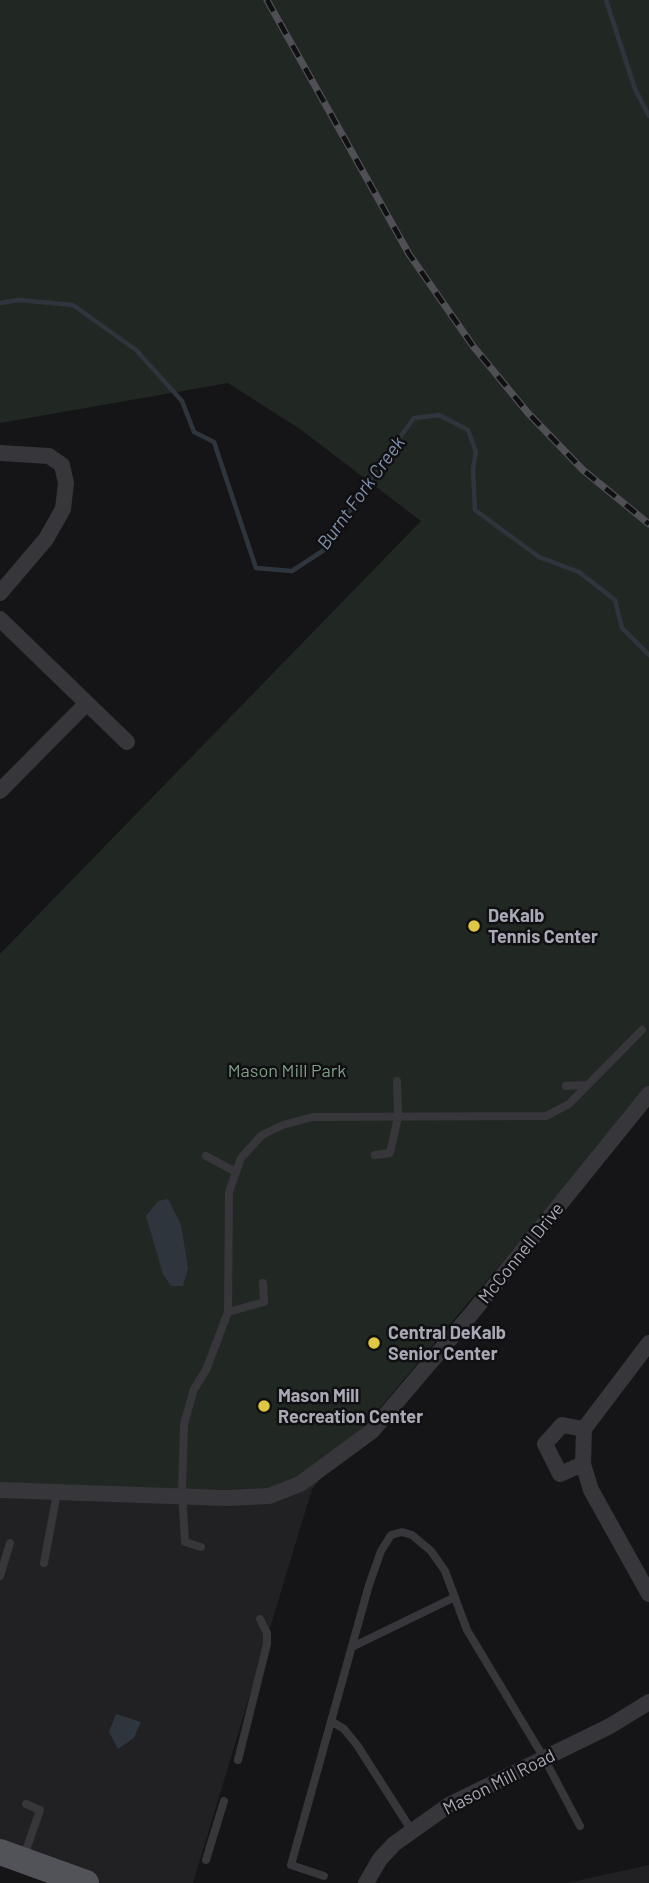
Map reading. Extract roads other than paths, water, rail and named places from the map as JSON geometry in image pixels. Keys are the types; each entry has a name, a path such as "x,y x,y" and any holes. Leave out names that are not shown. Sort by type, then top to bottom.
{"main road":[{"path":"11,1856 71,1881"}],"street":[{"path":"0,453 49,456 62,465 66,483 63,509 46,540 0,593"},
{"path":"0,619 127,742"},
{"path":"0,791 86,704"},
{"name":"McConnell Drive","path":"0,1490 226,1498 269,1496 300,1485 372,1431 472,1313 649,1094"},
{"path":"649,1343 584,1429 583,1464 591,1490 649,1594"},
{"path":"583,1464 560,1474 545,1444 562,1425 584,1429"},
{"name":"Mason Mill Road","path":"366,1883 380,1859 394,1844 449,1805 610,1726 649,1702"}],"lane":[{"path":"201,1547 185,1542 184,1424 188,1404 206,1370 228,1312 229,1192 241,1158 262,1135 283,1125 313,1117 546,1116 569,1104 642,1030"},
{"path":"374,1156 390,1153 398,1117 397,1081"},
{"path":"566,1086 586,1085"},
{"path":"206,1156 236,1172"},
{"path":"228,1312 264,1302 263,1283"},
{"path":"44,1563 57,1493"},
{"path":"324,1877 290,1865 381,1551 391,1535 402,1532 412,1535 431,1551 445,1572 467,1630 544,1758 580,1826"},
{"path":"0,1576 10,1543"},
{"path":"352,1647 455,1597"},
{"path":"238,1759 267,1644 267,1633 260,1619"},
{"path":"331,1721 344,1729 357,1745 412,1831"},
{"path":"206,1860 224,1801"},
{"path":"11,1856 40,1810 26,1804"}],"waterway":[{"path":"606,0 635,89 649,116"},
{"name":"Burnt Fork Creek","path":"0,303 19,300 73,305 136,350 182,401 194,432 214,442 256,568 292,571 324,550 414,418 439,415 468,430 476,452 473,468 475,510 539,557 579,572 615,600 622,628 649,655"}],"railway":[{"path":"267,0 409,254 473,346 528,413 583,470 649,524"}],"place":[{"name":"DeKalb Tennis Center","path":"474,926"},
{"name":"Central DeKalb Senior Center","path":"374,1343"},
{"name":"Mason Mill Recreation Center","path":"264,1406"}],"park label":[{"name":"Mason Mill Park","path":"287,1071"}]}
